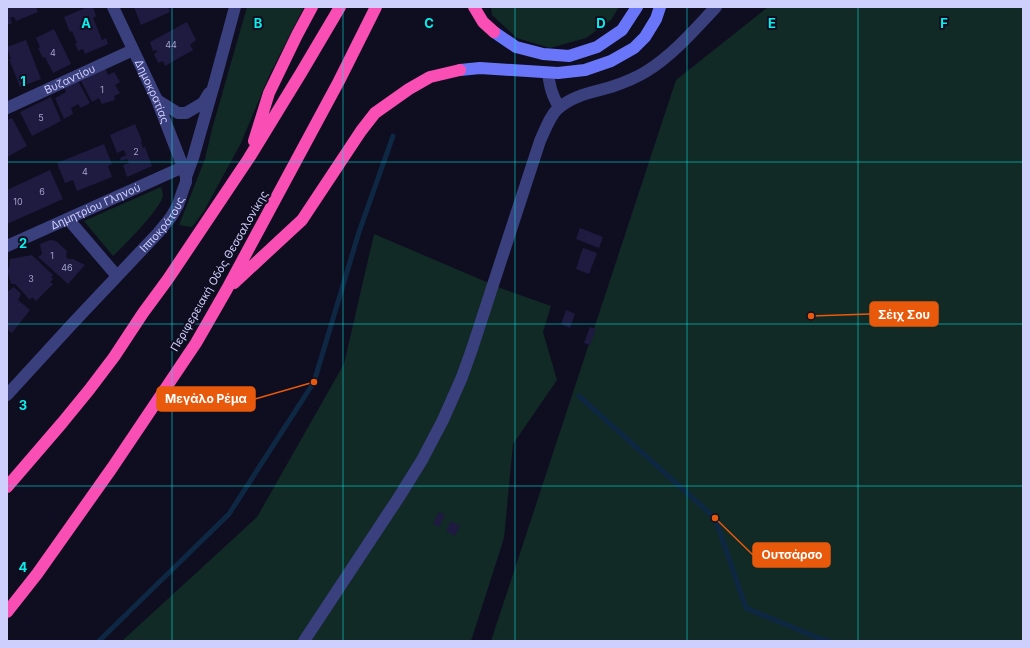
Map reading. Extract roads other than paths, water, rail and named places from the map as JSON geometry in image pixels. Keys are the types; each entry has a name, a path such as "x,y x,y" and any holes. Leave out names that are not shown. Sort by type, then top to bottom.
{"highway":[{"path":"249,158 269,93 312,7"},
{"path":"7,488 89,390 114,357 143,312 168,279 249,158 340,7"},
{"name":"Περιφερειακή Οδός Θεσσαλονίκης","path":"7,612 37,574 112,468 196,343 227,289 339,82 376,7"},
{"path":"474,7 483,22 494,32"},
{"path":"227,289 302,220 361,131 375,113 430,77 460,70"}],"main road":[{"path":"494,32 516,46 544,54 569,56 597,47 622,30 637,7"},
{"path":"460,70 480,68 558,74 585,70 611,61 634,48 645,37 656,19 660,7"}],"street":[{"name":"Δημοκρατίας","path":"113,7 157,100 185,172"},
{"name":"Ιπποκράτους","path":"7,395 158,233 169,220 178,205 186,182 185,172 193,158 216,81 234,7"},
{"path":"304,641 399,497 422,460 443,420 462,377 472,349 540,140 548,123 559,107 571,100 628,81 646,72 666,57 716,7"},
{"name":"Βυζαντίου","path":"7,108 133,50"},
{"path":"548,73 550,87 559,107"},
{"path":"157,100 178,113 186,113 203,103 216,81"},
{"name":"Δημητρίου Γληνού","path":"7,246 68,219 185,172"},
{"path":"68,219 117,276"}],"waterway":[{"path":"99,641 229,514 314,382 359,232 393,136"},
{"path":"579,396 715,518 746,608 818,638 829,641"}],"place":[{"name":"Σέιχ Σου","path":"811,316"},
{"name":"Μεγάλο Ρέμα","path":"314,382"},
{"name":"Ουτσάρσο","path":"715,518"}]}
